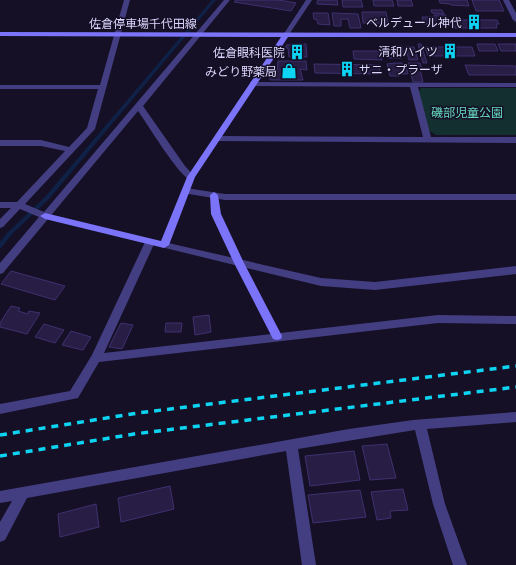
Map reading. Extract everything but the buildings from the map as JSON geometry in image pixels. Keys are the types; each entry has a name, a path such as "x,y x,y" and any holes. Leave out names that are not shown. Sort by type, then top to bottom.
{"main road":[{"name":"佐倉停車場千代田線","path":"0,34 197,36 516,35"},
{"path":"45,216 164,245 191,177 286,35"},
{"path":"214,195 216,214 239,263 277,336"}],"street":[{"path":"0,225 90,129 127,0"},
{"path":"0,270 227,0"},
{"path":"286,35 309,0"},
{"path":"506,0 516,20"},
{"path":"253,84 516,85"},
{"path":"413,84 428,140"},
{"path":"0,87 102,88"},
{"path":"139,106 182,168 191,177"},
{"path":"217,139 516,140"},
{"path":"0,143 41,143 71,150"},
{"path":"186,191 233,197 516,197"},
{"path":"0,205 18,205 45,216"},
{"path":"0,409 74,395 96,358 150,242"},
{"path":"164,245 321,282 375,286 516,270"},
{"path":"96,358 277,336 438,319 516,320"},
{"path":"0,498 291,444 420,425 516,417"},
{"path":"420,425 439,504 460,565"},
{"path":"291,444 309,565"},
{"path":"0,535 22,494"}],"green space":[{"name":"磯部児童公園","path":"421,88 516,88 516,135 436,135 428,130 418,93"}],"waterway":[{"path":"0,246 9,234 47,198 214,0"}],"railway":[{"path":"0,435 138,413 516,366"},
{"path":"0,456 134,434 516,387"}],"place":[{"name":"ベルデュール神代","path":"474,22"},
{"name":"清和ハイツ","path":"450,51"},
{"name":"佐倉眼科医院","path":"297,52"},
{"name":"サニ・プラーザ","path":"347,69"},
{"name":"みどり野薬局","path":"289,71"}]}
